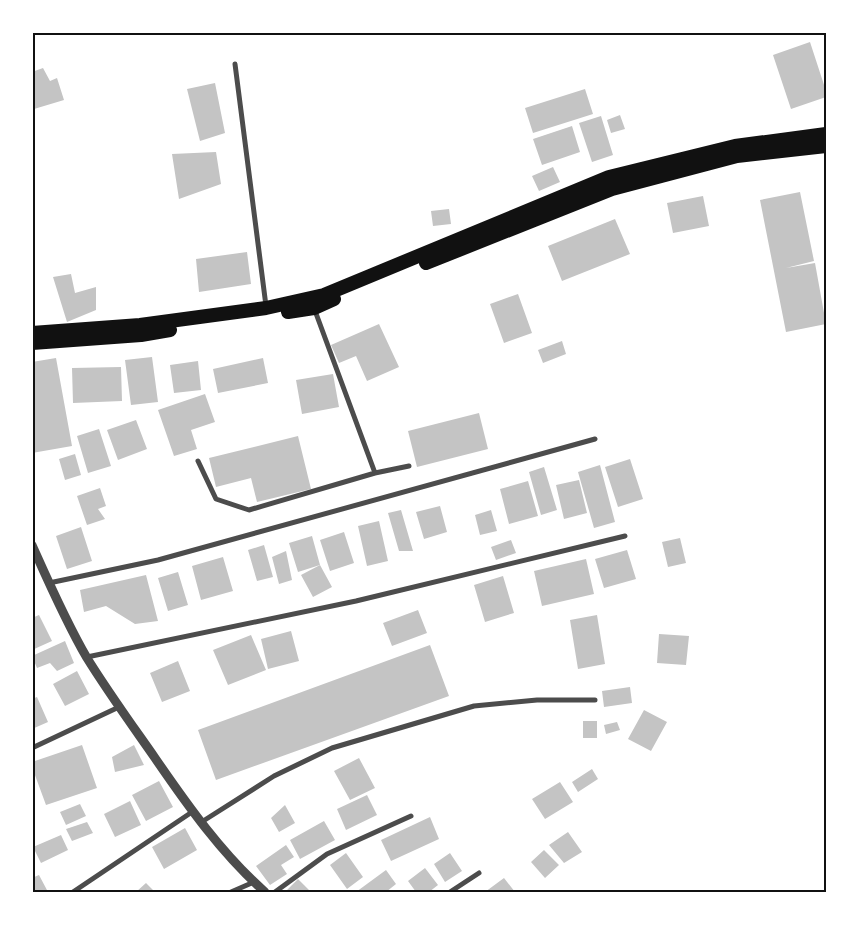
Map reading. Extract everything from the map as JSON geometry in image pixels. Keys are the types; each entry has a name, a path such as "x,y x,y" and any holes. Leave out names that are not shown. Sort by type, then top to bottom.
{"highway":[{"path":"32,333 140,325 266,308 324,295 610,183 735,146 826,134"},
{"path":"32,343 141,335 314,308 610,183 737,156 826,146"}],"street":[{"path":"235,64 266,308"},
{"path":"314,308 376,473"},
{"path":"49,584 158,560 595,439"},
{"path":"198,461 216,499 249,510 376,473 409,466"},
{"path":"86,657 356,601 625,536"},
{"path":"32,545 49,584 86,657 119,707 200,823 254,882 266,892"},
{"path":"200,823 274,776 332,748 474,706 537,700 595,700"},
{"path":"32,748 119,707"},
{"path":"73,892 192,812"},
{"path":"275,892 327,854 411,816"},
{"path":"450,892 479,873"},
{"path":"232,892 254,882"}],"building":[{"path":"810,42 826,91 826,97 791,109 773,55"},
{"path":"43,68 50,81 57,78 64,100 34,109 32,72"},
{"path":"215,83 225,133 200,141 187,89"},
{"path":"585,89 593,114 533,133 525,108"},
{"path":"620,115 625,129 611,133 607,120"},
{"path":"601,116 613,155 592,162 579,123"},
{"path":"572,126 580,152 542,165 533,139"},
{"path":"216,152 221,184 179,199 172,154"},
{"path":"553,167 560,182 539,191 532,176"},
{"path":"800,192 814,261 786,268 815,263 826,324 786,332 760,200"},
{"path":"703,196 709,226 673,233 667,203"},
{"path":"449,209 451,224 433,226 431,211"},
{"path":"615,219 630,254 562,281 548,246"},
{"path":"247,252 251,284 199,292 196,259"},
{"path":"71,274 75,293 96,287 96,310 67,322 53,277"},
{"path":"518,294 532,333 504,343 490,304"},
{"path":"379,324 399,367 367,381 356,356 339,363 331,345"},
{"path":"562,341 566,354 543,363 538,350"},
{"path":"152,357 158,402 131,405 125,360"},
{"path":"56,358 72,446 32,453 32,362"},
{"path":"263,358 268,383 218,393 213,369"},
{"path":"198,361 201,390 174,393 170,365"},
{"path":"121,367 122,401 73,403 72,368"},
{"path":"333,374 339,407 302,414 296,380"},
{"path":"205,394 215,422 191,430 197,449 174,456 158,410"},
{"path":"479,413 488,449 417,467 408,431"},
{"path":"136,420 147,449 118,460 107,430"},
{"path":"99,429 111,466 88,473 77,436"},
{"path":"298,436 311,489 257,502 251,478 216,487 209,458"},
{"path":"75,454 81,475 65,480 59,459"},
{"path":"630,459 643,499 618,507 605,467"},
{"path":"600,465 615,522 594,528 578,472"},
{"path":"544,467 557,510 541,515 529,472"},
{"path":"579,480 587,513 564,519 556,485"},
{"path":"528,481 538,516 509,524 500,489"},
{"path":"100,488 106,506 98,509 105,519 87,525 77,496"},
{"path":"440,506 447,532 424,539 416,512"},
{"path":"401,510 413,551 399,551 388,513"},
{"path":"491,510 497,531 480,535 475,515"},
{"path":"379,521 388,561 367,566 358,526"},
{"path":"81,527 92,561 67,569 56,536"},
{"path":"344,532 354,563 330,571 320,540"},
{"path":"312,536 320,565 298,572 289,543"},
{"path":"680,538 686,563 668,567 662,542"},
{"path":"511,540 516,553 496,560 491,547"},
{"path":"264,545 273,577 257,581 248,550"},
{"path":"627,550 636,579 604,588 595,559"},
{"path":"286,551 292,580 279,584 272,557"},
{"path":"223,557 233,591 201,600 192,566"},
{"path":"586,559 594,594 542,606 534,571"},
{"path":"320,565 332,587 313,597 301,575"},
{"path":"178,572 188,605 168,611 158,578"},
{"path":"146,575 158,621 135,624 106,606 84,612 80,590"},
{"path":"503,576 514,613 485,622 474,585"},
{"path":"418,610 427,633 392,646 383,623"},
{"path":"39,615 52,641 32,650 32,618"},
{"path":"597,615 605,664 578,669 570,620"},
{"path":"291,631 299,661 268,669 261,639"},
{"path":"659,634 689,636 686,665 657,663"},
{"path":"251,635 266,670 228,685 213,650"},
{"path":"65,641 74,663 57,671 50,663 37,668 32,656"},
{"path":"430,645 449,696 216,780 198,730"},
{"path":"178,661 190,691 162,702 150,673"},
{"path":"77,671 89,694 65,706 53,684"},
{"path":"630,687 632,703 604,707 602,691"},
{"path":"37,697 48,722 32,729 32,699"},
{"path":"644,710 667,722 651,751 628,739"},
{"path":"583,721 597,721 597,738 583,738"},
{"path":"617,722 620,730 606,734 604,725"},
{"path":"82,745 97,788 46,805 32,767 32,762"},
{"path":"134,745 144,765 115,772 112,757"},
{"path":"359,758 375,788 350,800 334,771"},
{"path":"592,769 598,779 578,792 572,782"},
{"path":"159,781 173,807 146,821 132,795"},
{"path":"560,782 573,802 545,819 532,799"},
{"path":"367,795 377,815 346,830 337,809"},
{"path":"130,801 141,825 115,837 104,814"},
{"path":"80,804 86,816 66,825 60,812"},
{"path":"285,805 295,823 279,832 271,818"},
{"path":"430,817 439,839 391,861 381,840"},
{"path":"324,821 335,840 300,859 290,840"},
{"path":"87,822 93,833 72,841 66,829"},
{"path":"185,828 197,850 164,869 152,847"},
{"path":"568,832 582,852 564,863 549,845"},
{"path":"61,835 68,850 41,863 33,847"},
{"path":"286,845 294,857 281,865 287,874 270,885 256,866"},
{"path":"544,850 559,865 545,878 531,862"},
{"path":"346,853 363,877 347,889 330,865"},
{"path":"450,853 462,871 445,882 434,864"},
{"path":"425,868 438,885 429,892 416,892 408,881"},
{"path":"386,870 396,884 386,892 356,892"},
{"path":"39,875 48,892 32,892 32,878"},
{"path":"504,878 515,892 485,892"},
{"path":"298,879 311,892 285,892"},
{"path":"146,883 155,892 136,892"}]}
